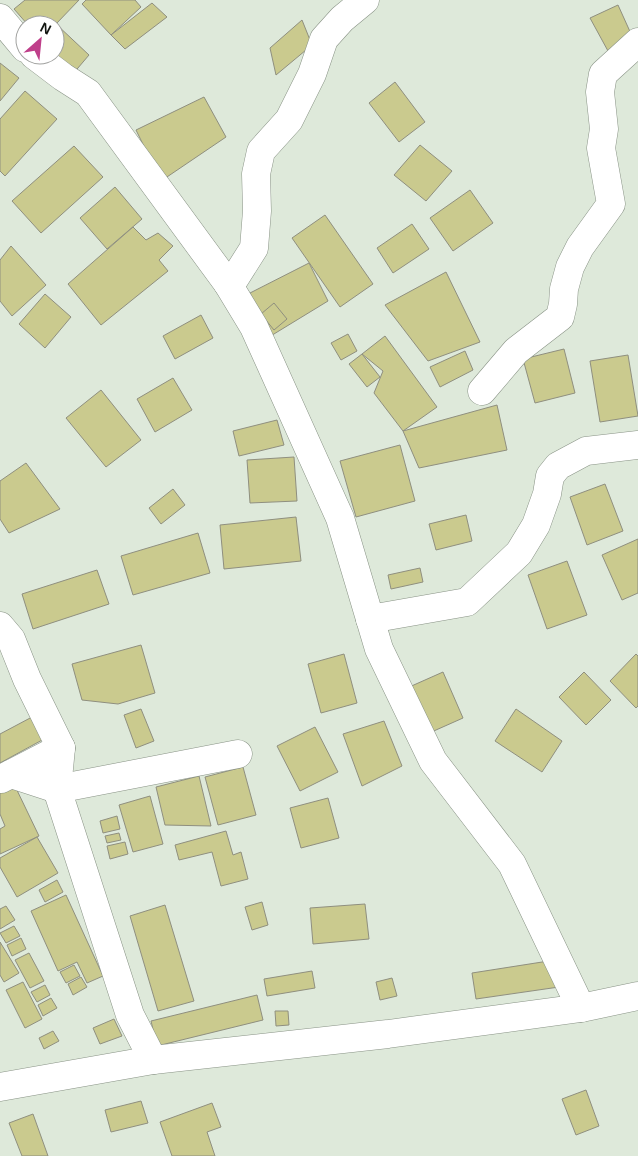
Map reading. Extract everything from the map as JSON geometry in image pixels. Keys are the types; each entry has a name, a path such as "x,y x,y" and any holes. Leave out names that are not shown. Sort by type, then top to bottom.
{"street":[{"path":"228,284 235,278 254,248 257,211 256,174 261,151 289,120 312,74 324,39 342,18 365,0"},
{"path":"0,18 15,36"},
{"path":"482,391 516,351 560,317 564,304 564,289 570,267 580,247 611,204 601,148 604,129 600,92 603,74 638,42"},
{"path":"47,65 88,92 228,284 254,328 340,518 379,649 433,762 512,864 581,1008"},
{"path":"370,619 468,602 519,553 536,525 548,494 550,476 558,466 586,451 638,445"},
{"path":"0,626 11,639 27,679 61,748 57,788 130,1015 153,1060"},
{"path":"6,777 61,748"},
{"path":"6,777 57,788 238,754"},
{"path":"0,1087 153,1060 388,1034 581,1008 638,996"}],"building":[{"path":"25,0 79,0 65,15 19,15 14,9"},
{"path":"86,0 135,0 141,7 111,35 82,4"},
{"path":"152,3 167,17 125,49 111,35"},
{"path":"618,5 632,36 608,51 590,18"},
{"path":"302,20 312,45 276,75 270,48"},
{"path":"65,32 89,55 72,75 64,65"},
{"path":"0,63 19,78 0,101"},
{"path":"395,82 425,122 399,142 369,103"},
{"path":"25,91 57,119 5,176 0,171 0,119"},
{"path":"204,97 226,137 161,181 136,130"},
{"path":"420,145 452,171 426,201 394,175"},
{"path":"74,146 103,177 41,233 12,201"},
{"path":"115,187 142,219 107,249 80,218"},
{"path":"470,190 493,223 453,251 430,218"},
{"path":"325,215 373,284 340,307 292,238"},
{"path":"412,224 429,249 393,273 377,248"},
{"path":"133,227 146,240 158,233 173,246 159,260 168,271 101,325 68,284"},
{"path":"11,246 46,285 12,316 0,301 0,260"},
{"path":"309,263 328,301 269,337 250,293"},
{"path":"446,272 480,342 428,361 385,305"},
{"path":"45,294 71,317 45,348 19,324"},
{"path":"274,303 287,319 274,330 261,314"},
{"path":"201,315 213,338 175,359 163,336"},
{"path":"348,334 357,351 341,360 331,343"},
{"path":"385,336 437,407 403,431 374,393 383,371 362,354"},
{"path":"564,349 575,393 535,403 523,359"},
{"path":"465,351 473,370 440,387 430,367"},
{"path":"362,354 380,377 367,387 349,364"},
{"path":"628,355 638,416 600,422 590,361"},
{"path":"173,378 192,410 155,432 137,399"},
{"path":"101,390 141,440 106,467 66,418"},
{"path":"497,405 507,450 419,468 403,431"},
{"path":"277,420 284,445 239,456 233,431"},
{"path":"400,445 415,501 356,517 340,461"},
{"path":"294,457 297,501 250,503 247,460"},
{"path":"26,463 60,509 9,533 0,519 0,481"},
{"path":"605,484 623,531 587,545 570,497"},
{"path":"173,489 185,505 161,524 149,508"},
{"path":"466,515 472,541 436,550 429,524"},
{"path":"296,517 301,561 224,569 220,525"},
{"path":"198,533 210,573 133,595 121,556"},
{"path":"638,539 638,593 622,600 602,555"},
{"path":"567,561 587,615 547,629 528,575"},
{"path":"420,568 423,582 391,589 388,575"},
{"path":"97,570 109,604 33,629 22,594"},
{"path":"141,645 155,693 118,704 82,700 72,664"},
{"path":"344,654 357,703 321,713 308,664"},
{"path":"636,654 638,656 638,706 636,708 610,681"},
{"path":"443,672 463,718 427,734 407,688"},
{"path":"584,672 611,700 586,725 559,697"},
{"path":"141,709 154,741 136,748 124,715"},
{"path":"516,709 562,741 542,772 495,741"},
{"path":"32,717 44,739 0,763 0,734"},
{"path":"384,721 402,766 362,786 343,734"},
{"path":"315,727 338,772 300,791 277,746"},
{"path":"243,767 256,815 218,825 205,777"},
{"path":"199,776 211,826 165,825 156,787"},
{"path":"14,784 39,836 0,854 0,829 5,826 0,814 0,790"},
{"path":"150,796 163,844 133,852 119,805"},
{"path":"328,798 339,838 301,848 290,808"},
{"path":"117,816 120,829 103,833 100,821"},
{"path":"226,831 233,855 241,852 248,879 221,886 212,852 179,860 175,845"},
{"path":"119,833 121,840 107,843 105,836"},
{"path":"37,837 58,873 17,897 0,867 0,858"},
{"path":"125,842 128,854 110,859 107,846"},
{"path":"57,880 63,892 45,902 39,890"},
{"path":"66,895 103,976 87,983 77,962 58,971 31,911"},
{"path":"262,902 268,925 252,930 245,907"},
{"path":"365,904 369,939 313,944 310,908"},
{"path":"165,905 194,1001 158,1011 130,916"},
{"path":"6,906 15,920 0,929 0,909"},
{"path":"14,926 20,936 6,943 0,933"},
{"path":"21,938 26,949 12,956 7,945"},
{"path":"0,942 19,973 4,982 0,975"},
{"path":"29,953 44,981 30,988 15,960"},
{"path":"555,960 559,987 476,999 472,973"},
{"path":"74,965 80,976 66,983 60,972"},
{"path":"312,971 315,988 267,996 264,979"},
{"path":"81,977 87,987 73,995 68,984"},
{"path":"392,978 397,996 380,1000 376,982"},
{"path":"23,982 42,1019 25,1028 6,990"},
{"path":"45,985 50,995 37,1002 31,992"},
{"path":"257,995 263,1020 157,1046 151,1021"},
{"path":"51,998 57,1008 43,1016 38,1005"},
{"path":"275,1011 288,1011 289,1025 276,1026"},
{"path":"114,1019 122,1036 100,1044 93,1028"},
{"path":"53,1031 59,1041 44,1049 39,1038"},
{"path":"586,1090 599,1126 576,1135 562,1099"},
{"path":"141,1101 148,1123 111,1132 105,1110"},
{"path":"212,1103 221,1127 207,1132 215,1156 172,1156 160,1122"},
{"path":"33,1114 48,1156 22,1156 9,1123"}]}
